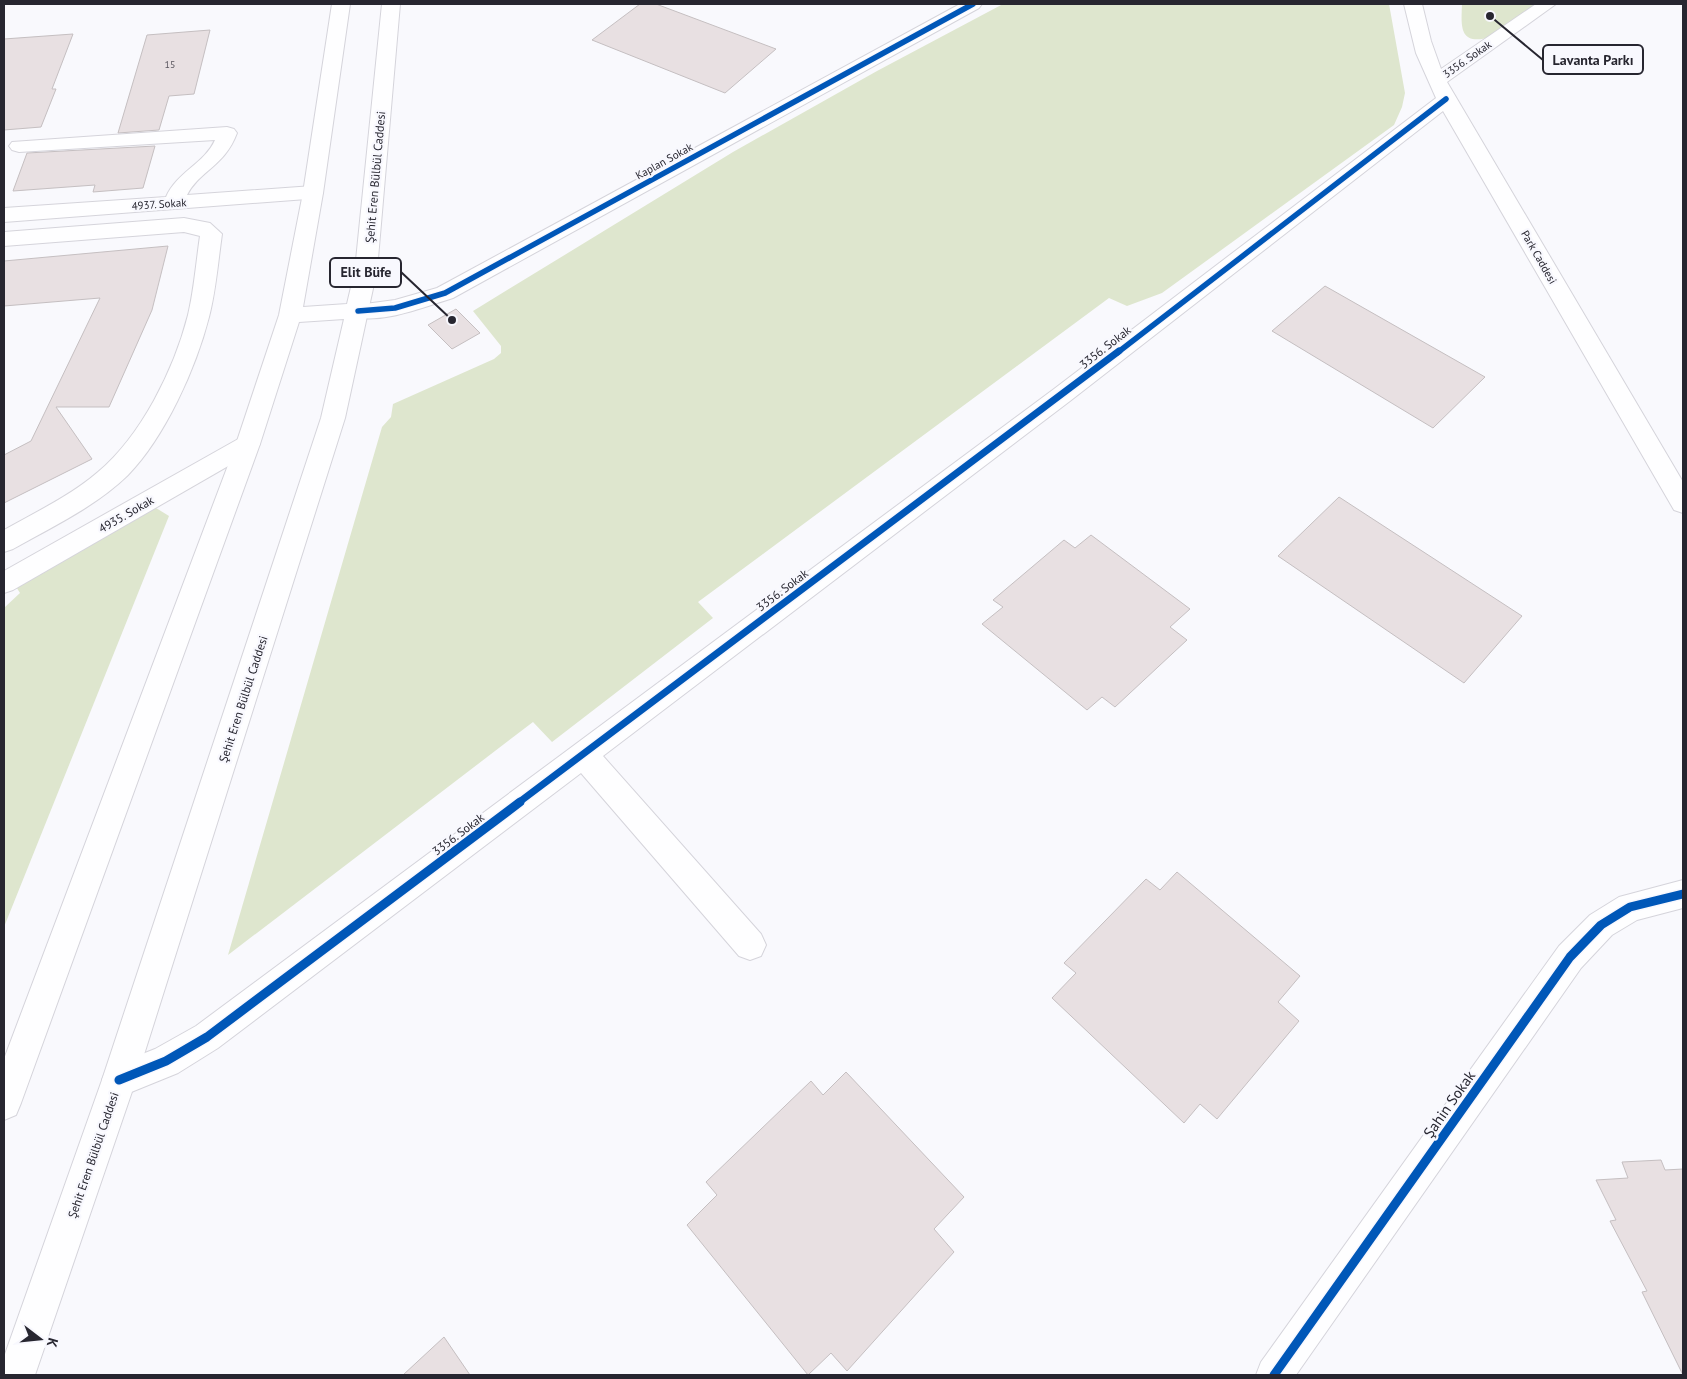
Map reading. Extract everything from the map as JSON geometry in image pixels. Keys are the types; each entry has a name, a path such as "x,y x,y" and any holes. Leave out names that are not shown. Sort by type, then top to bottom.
{"street":[{"path":"4,1103 248,444 290,315 313,193 341,4"},
{"name":"Şehit Eren Bülbül Caddesi","path":"16,1375 119,1080 333,418 366,270 391,4"},
{"name":"Kaplan Sokak","path":"290,315 358,312 395,308 445,293 973,4"},
{"name":"Park Caddesi","path":"1413,4 1416,26 1441,90 1683,502"},
{"name":"3356. Sokak","path":"119,1080 166,1061 207,1037 1062,394 1547,4"},
{"path":"19,146 228,133 225,143 214,157 181,187 174,203"},
{"name":"4937. Sokak","path":"4,215 313,193"},
{"path":"4,239 184,225 203,228 211,234 196,327 172,383 144,439 119,468 98,486 4,542"},
{"name":"4935. Sokak","path":"4,583 248,444"},
{"path":"583,754 750,945"},
{"name":"Şahin Sokak","path":"1274,1375 1570,956 1586,938 1616,914 1630,907 1681,899"}],"green space":[{"path":"1003,4 1389,4 1405,93 1402,107 1394,125 1162,293 1127,306 1109,298 698,602 713,618 552,742 533,722 228,955 382,427 391,417 393,404 494,359 501,353 501,346 473,311 733,152 877,71"},
{"path":"1462,4 1537,4 1491,37 1473,39 1467,37 1462,27"},
{"path":"156,508 169,516 4,927 4,608 20,593 15,585"}],"building":[{"path":"640,4 656,4 776,49 725,93 592,40"},
{"path":"210,30 194,94 169,96 159,130 118,133 147,35"},
{"path":"73,34 52,89 56,89 41,127 4,130 4,39"},
{"path":"155,146 143,188 93,192 95,185 13,191 27,153"},
{"path":"168,246 152,310 109,407 56,407 92,459 4,503 4,455 31,441 100,298 4,306 4,261"},
{"path":"1325,286 1485,377 1433,428 1272,331"},
{"path":"456,309 480,333 452,349 428,325"},
{"path":"1339,497 1522,616 1464,683 1278,556"},
{"path":"1091,535 1190,609 1170,627 1187,640 1115,707 1102,697 1087,710 982,624 1003,607 993,600 1064,540 1075,548"},
{"path":"1177,872 1300,976 1278,1002 1299,1021 1217,1119 1200,1104 1184,1123 1052,998 1076,973 1064,963 1146,879 1160,890"},
{"path":"846,1072 964,1197 934,1229 954,1252 847,1371 831,1353 808,1375 687,1225 717,1195 706,1182 811,1081 823,1095"},
{"path":"1661,1160 1665,1170 1683,1169 1683,1375 1642,1292 1647,1291 1610,1221 1616,1220 1596,1180 1628,1178 1622,1162"},
{"path":"444,1337 470,1375 403,1375"}],"cycle path":[{"path":"358,311 395,308 445,293 973,4"},
{"path":"119,1080 166,1061 207,1037 1062,395 1446,99"},
{"path":"1274,1375 1570,957 1601,925 1630,907 1683,894"}],"place":[{"name":"Lavanta Parkı","path":"1490,16"},
{"name":"Elit Büfe","path":"452,320"}]}
